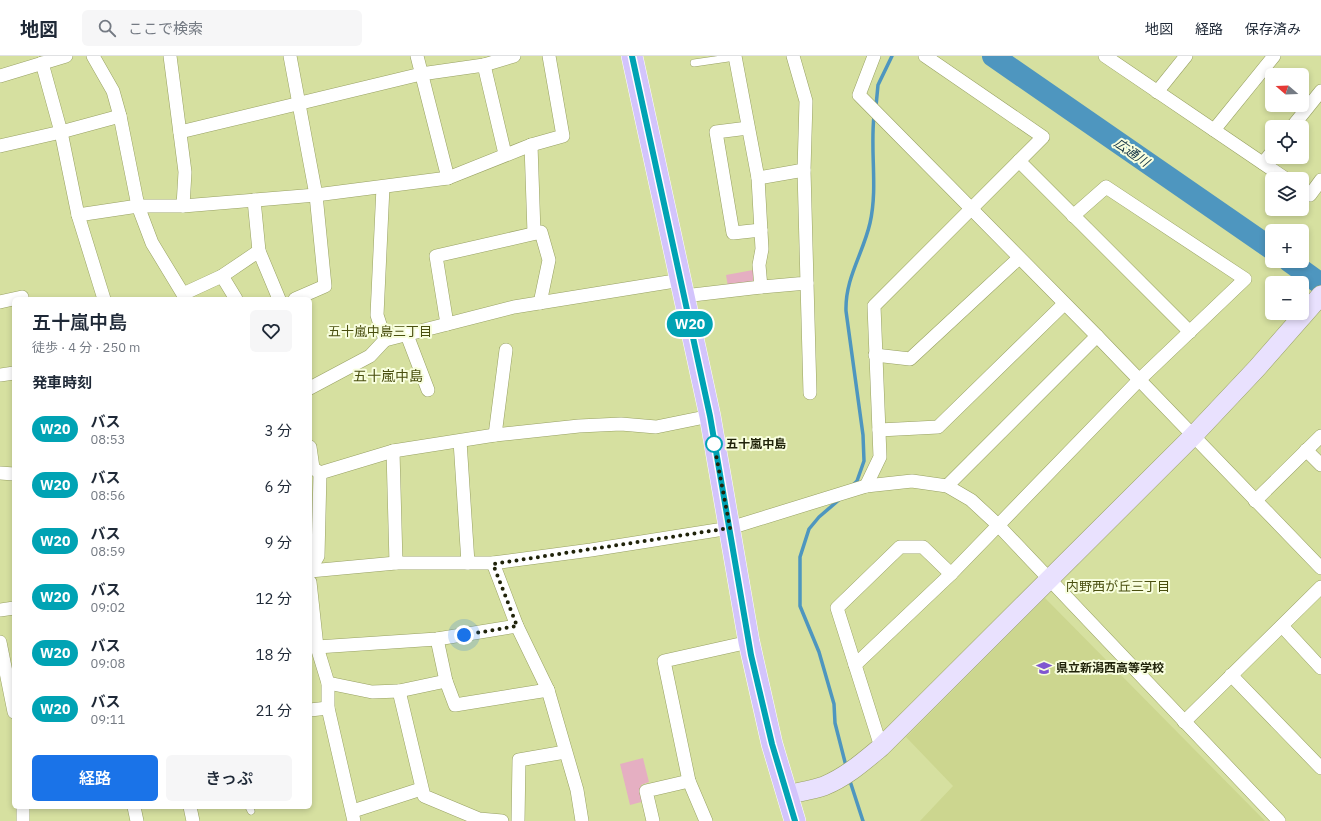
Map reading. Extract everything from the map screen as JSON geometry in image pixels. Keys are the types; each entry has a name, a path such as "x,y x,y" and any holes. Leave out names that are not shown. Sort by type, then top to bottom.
{"main road":[{"path":"632,56 710,416 749,642 772,744 795,821"}],"street":[{"path":"0,76 66,56"},
{"path":"93,56 113,91 120,116 138,206 152,243 183,294 222,276 259,251"},
{"path":"172,56 185,172 183,206"},
{"path":"290,56 316,195 325,286 300,297"},
{"path":"417,56 448,178"},
{"path":"180,132 421,74 484,65 514,56"},
{"path":"78,215 138,206 183,206 316,195 448,178 505,154 563,136 549,56"},
{"path":"735,56 758,178 762,249 758,265 761,287"},
{"path":"793,56 806,101 804,170 810,393"},
{"path":"874,56 859,95 1097,336 1192,437 1321,568"},
{"path":"866,486 880,457 874,306 1043,137 925,56"},
{"path":"1105,56 1276,172"},
{"path":"1157,92 1186,56"},
{"path":"1214,130 1274,56"},
{"path":"42,63 61,132 78,215 103,297"},
{"path":"484,65 505,154"},
{"path":"1298,120 1321,92"},
{"path":"0,146 61,132 120,116"},
{"path":"748,128 716,132 733,233 761,230"},
{"path":"531,145 534,233"},
{"path":"1019,161 1190,332"},
{"path":"758,178 804,170"},
{"path":"1309,194 1321,180"},
{"path":"855,665 951,574 1138,381 1245,279 1106,186 1073,216"},
{"path":"383,187 377,315 385,340"},
{"path":"254,200 259,251 279,297"},
{"path":"447,324 436,256 541,232 549,260 540,303"},
{"path":"875,354 910,360 1019,258"},
{"path":"222,276 235,297"},
{"path":"312,387 370,356 385,340 514,307 682,288 761,287 807,283"},
{"path":"787,795 824,786 841,778 862,763 880,747 1048,578 1192,437 1262,362 1320,296"},
{"path":"0,302 12,299"},
{"path":"879,430 938,427 1064,304"},
{"path":"407,335 428,390"},
{"path":"948,486 1097,336"},
{"path":"495,435 506,350"},
{"path":"0,375 12,373"},
{"path":"314,470 393,451 495,435 621,424 656,427 710,416"},
{"path":"1255,501 1321,436"},
{"path":"460,440 468,563"},
{"path":"1306,450 1321,465"},
{"path":"393,451 396,563"},
{"path":"312,458 314,470 318,556 312,566"},
{"path":"0,473 12,474"},
{"path":"312,570 396,563 493,564 730,528 866,486 912,481 948,486 971,500 998,525 1279,821"},
{"path":"880,747 837,608 900,547 923,547 951,574"},
{"path":"493,564 517,626 548,690 577,790 582,821"},
{"path":"1184,722 1321,587"},
{"path":"312,601 317,647 328,683 328,708 353,816 422,789"},
{"path":"0,610 12,608"},
{"path":"317,647 436,639 517,626"},
{"path":"1282,626 1321,668"},
{"path":"436,639 446,681 455,705 548,690"},
{"path":"0,642 12,702"},
{"path":"706,821 689,781 664,662 749,642"},
{"path":"1231,675 1321,768"},
{"path":"328,683 372,692 399,691 446,681"},
{"path":"399,691 424,796 479,819 502,821"},
{"path":"312,710 328,708"},
{"path":"518,821 519,760 566,752"},
{"path":"653,821 646,791 689,781"},
{"path":"23,809 23,821"},
{"path":"134,809 137,821"},
{"path":"190,809 193,821"}],"lane":[{"path":"694,64 735,56"}],"shaded area":[{"path":"753,270 753,282 728,287 726,275"},
{"name":"県立新潟西高等学校","path":"1045,598 1265,821 920,821 953,786 906,737"},
{"path":"643,758 649,782 641,785 645,801 630,805 620,764"}],"waterway":[{"path":"876,106 878,85 892,56"},
{"name":"広通川","path":"993,56 1265,244"},
{"path":"853,485 857,481 864,461 863,435 846,311 846,299 851,277 867,234 872,210 874,183 874,116"},
{"name":"広通川","path":"1299,268 1321,284"},
{"path":"840,499 819,517 809,529 800,557 800,606 819,652 834,704 835,723 846,766"},
{"path":"849,778 863,821"}],"bus line":[{"name":"W20","path":"632,56 710,416 751,655 772,744 795,821"}],"place":[{"name":"五十嵐中島","path":"714,444"},
{"name":"県立新潟西高等学校","path":"1044,668"}],"district":[{"name":"五十嵐中島三丁目","path":"380,331"},
{"name":"五十嵐中島","path":"388,376"},
{"name":"内野西が丘三丁目","path":"1118,586"}],"route":[{"path":"464,635 517,626 493,564 730,528 714,444"}]}
